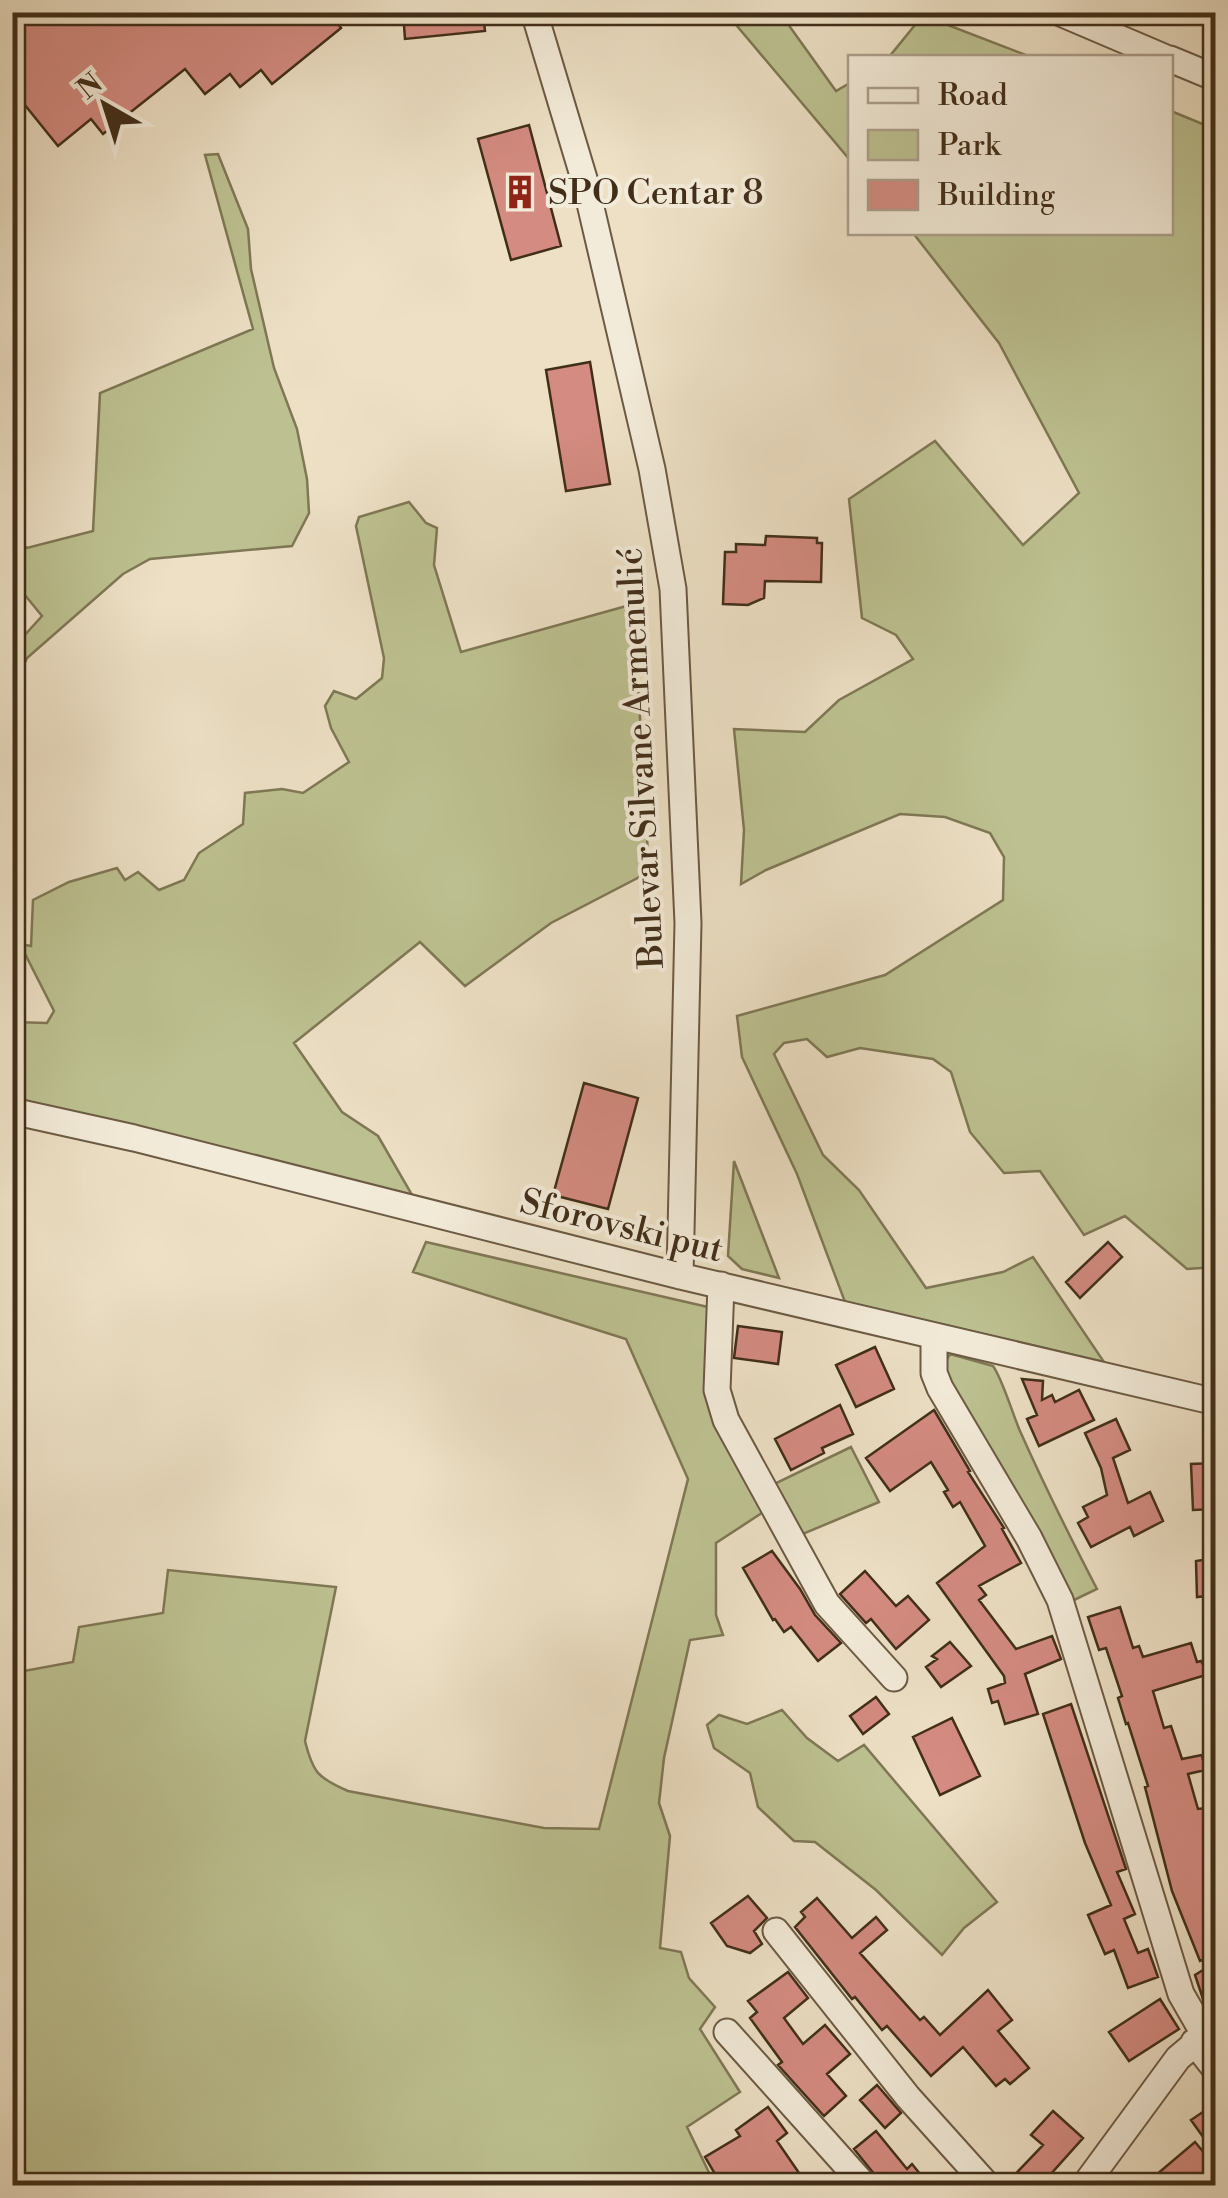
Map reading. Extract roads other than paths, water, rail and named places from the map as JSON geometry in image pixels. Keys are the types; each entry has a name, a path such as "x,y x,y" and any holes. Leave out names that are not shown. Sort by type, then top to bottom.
{"street":[{"name":"Bulevar Silvane Armenulić","path":"534,12 585,182 652,469 673,589 688,923 680,1276"},
{"path":"1058,12 1161,55"},
{"path":"1173,60 1216,78"},
{"name":"Sforovski put","path":"12,1111 934,1338 1216,1402"},
{"path":"720,1285 717,1390 726,1420 826,1604 894,1678"},
{"path":"934,1338 934,1373 940,1388 1029,1538 1060,1600 1182,1994 1204,2034 1216,2070"},
{"path":"776,1930 908,2097 988,2186"},
{"path":"727,2032 865,2186"},
{"path":"1096,2180 1164,2075 1204,2034"}],"place":[{"name":"SPO Centar 8","path":"520,192"}]}
